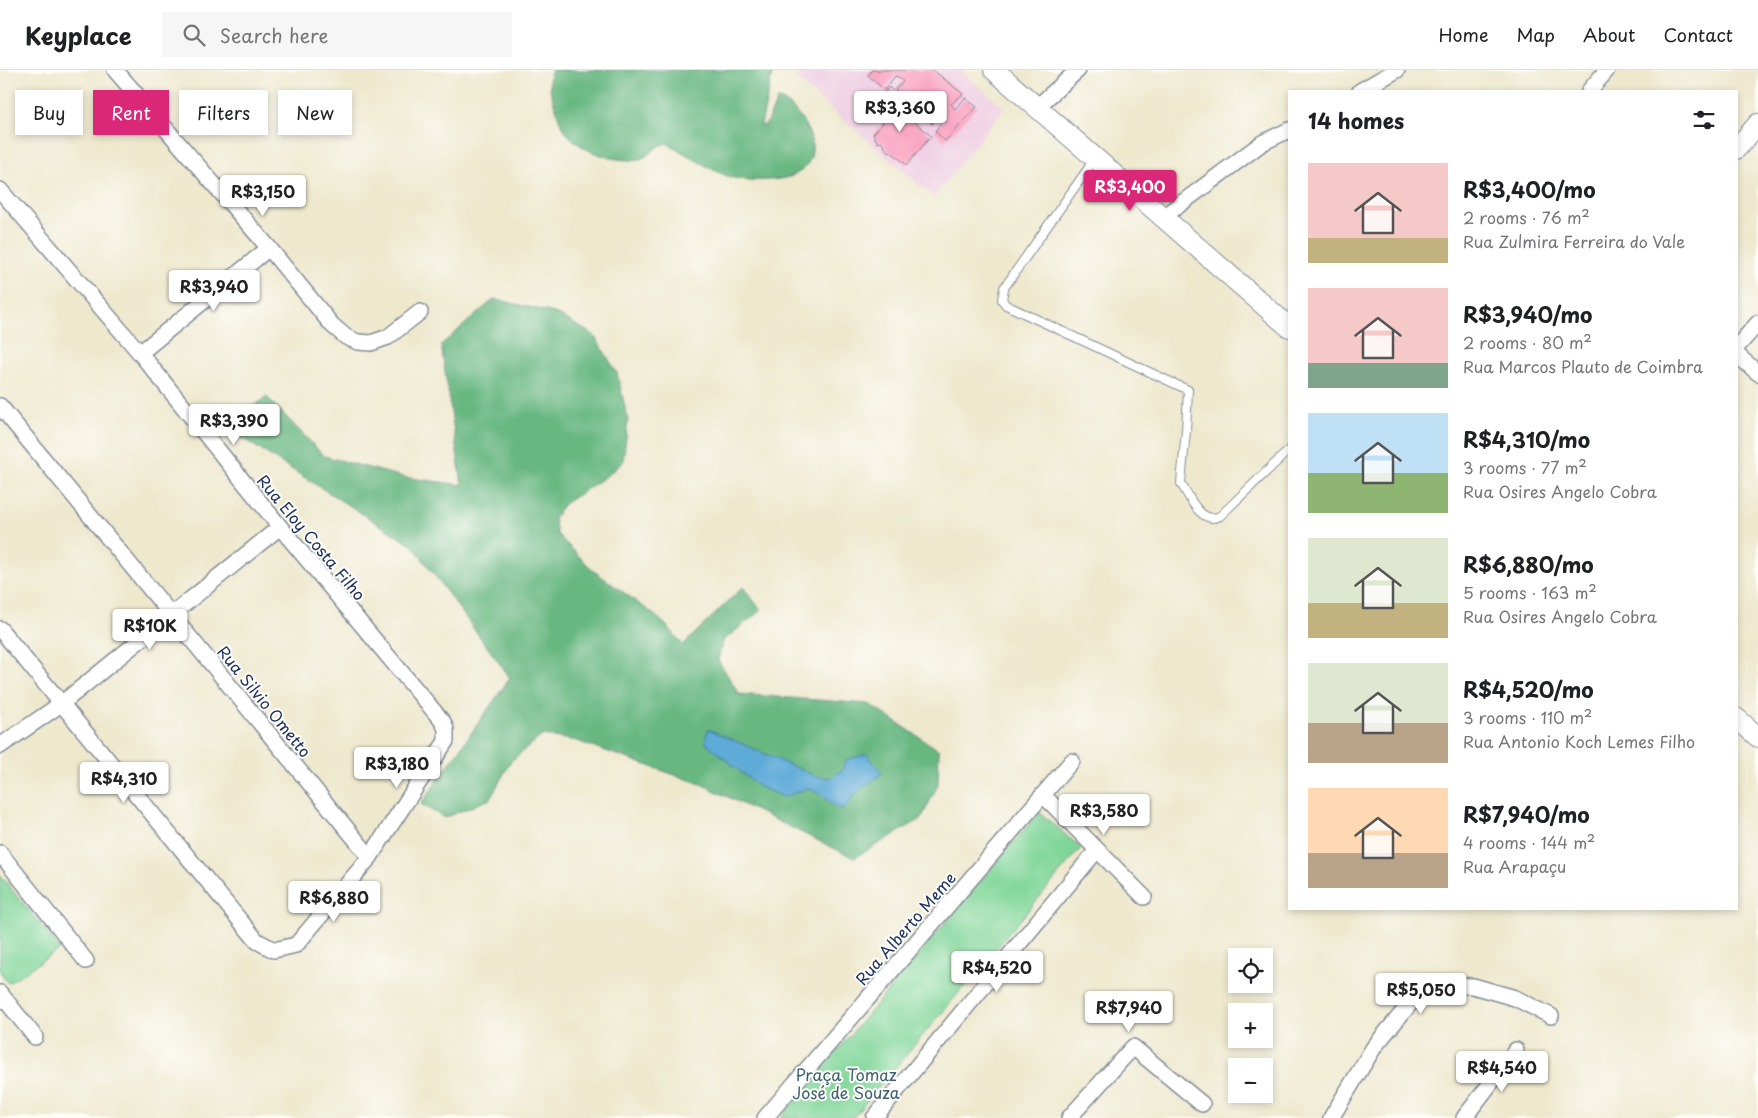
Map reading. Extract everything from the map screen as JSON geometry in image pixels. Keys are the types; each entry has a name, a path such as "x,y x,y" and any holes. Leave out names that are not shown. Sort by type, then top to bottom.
{"street":[{"path":"115,70 270,248 332,325 346,337 358,342 371,343 388,337 420,312"},
{"path":"994,70 1288,326"},
{"path":"1036,108 1078,70"},
{"path":"1367,88 1397,70"},
{"path":"1590,90 1607,70"},
{"path":"1738,147 1758,124"},
{"path":"1163,217 1262,143 1288,130"},
{"name":"Rua Eloy Costa Filho","path":"0,190 140,353 280,528 443,722 446,729 446,741 370,857"},
{"path":"140,353 270,248"},
{"path":"1738,346 1758,323"},
{"path":"1738,356 1758,373"},
{"name":"Rua Silvio Ometto","path":"0,406 370,857"},
{"path":"0,746 61,704 280,528"},
{"path":"0,629 257,941 274,950 296,945 370,857"},
{"path":"1738,720 1758,737"},
{"name":"Rua Alberto Meme","path":"765,1118 1072,761"},
{"path":"1043,795 1144,897"},
{"path":"874,1118 1097,850"},
{"path":"0,853 86,962"},
{"path":"1332,1118 1374,1047 1418,994 1432,985 1473,986 1515,998 1552,1016"},
{"path":"0,993 35,1037"},
{"path":"1070,1118 1133,1047 1202,1104"},
{"path":"1464,1118 1516,1050"}],"lane":[{"path":"1095,158 1004,288 1002,300 1006,305 1188,390 1182,483 1200,512 1209,519 1220,516 1288,451"}],"shaded area":[{"path":"803,70 960,70 1004,108 934,197 795,78"}],"green space":[{"path":"552,70 773,70 761,126 766,124 778,99 784,101 794,109 808,131 812,148 811,156 808,164 792,176 781,179 759,180 739,179 722,174 667,143 639,159 624,160 603,156 583,147 575,141 562,125 550,86 549,78"},
{"path":"494,299 555,313 594,335 617,373 628,420 623,462 605,477 564,504 554,518 557,534 594,571 656,616 683,645 743,587 761,610 723,641 718,660 739,694 869,704 939,750 938,785 921,819 854,858 701,784 577,741 543,735 511,761 490,799 444,818 421,804 510,678 413,546 223,426 267,397 324,456 403,477 462,485 441,345"},
{"name":"Praça Tomaz José de Souza","path":"1039,812 1081,848 853,1118 780,1118"},
{"path":"0,875 60,949 8,983 0,972"}],"water":[{"path":"708,729 815,776 831,778 842,770 846,760 867,754 882,773 853,796 844,810 834,806 821,794 808,788 784,797 758,786 705,742"}],"building":[{"path":"872,70 933,70 963,94 951,104 955,109 965,98 977,107 945,141 935,131 944,119 940,113 932,124 895,89 903,82 900,78 895,76 884,90 868,75"},
{"path":"889,87 894,92 877,110 887,119 898,107 931,136 907,165 890,151 888,152 881,142 878,143 873,134 883,123 871,110 888,95 885,92"}]}
